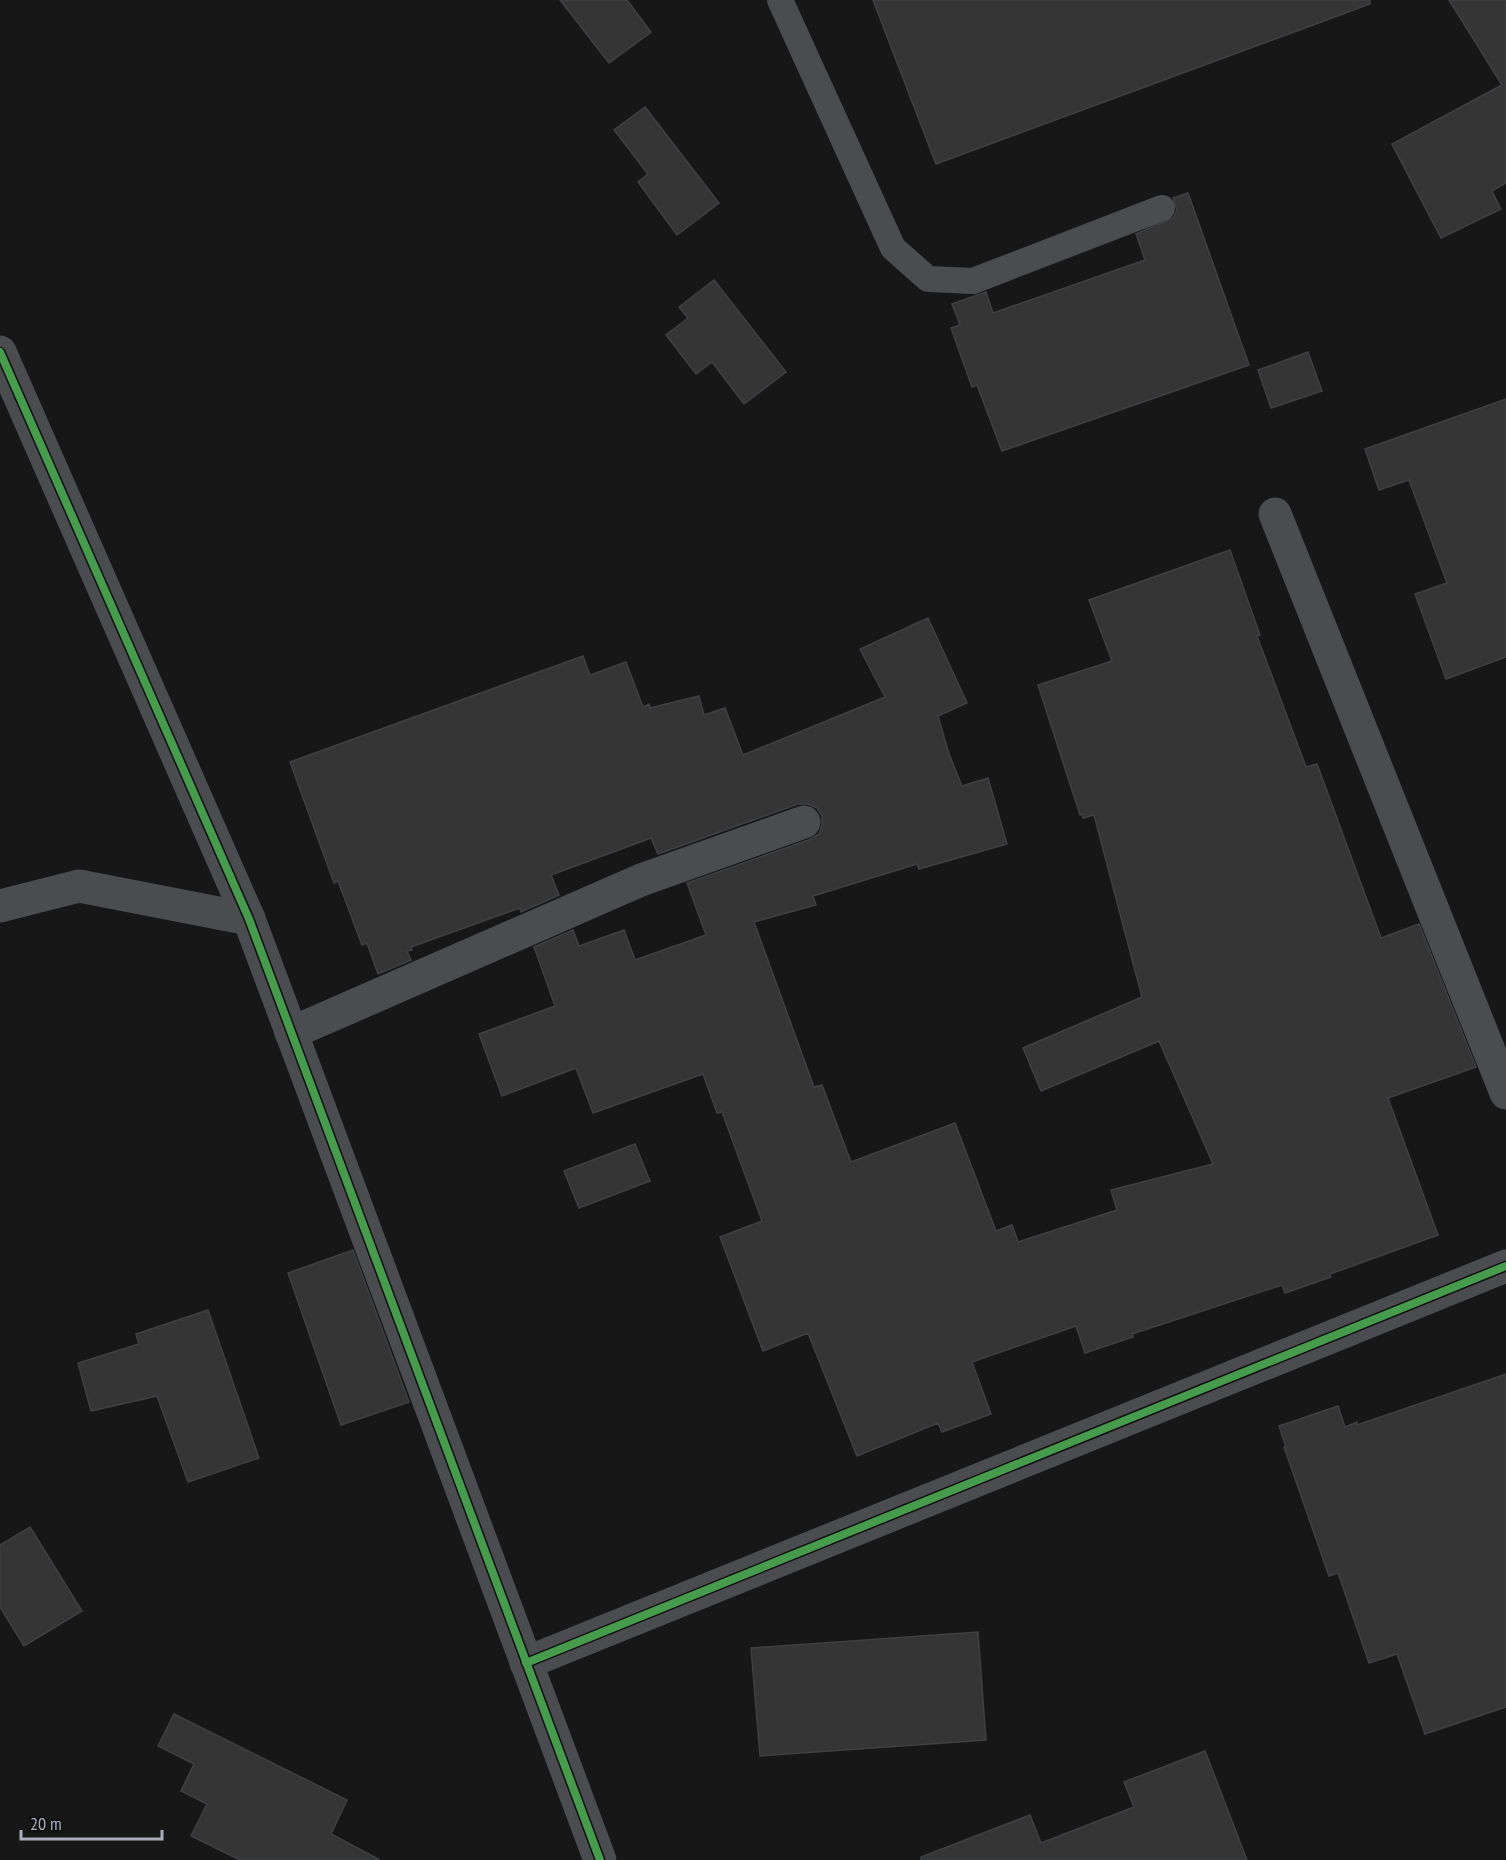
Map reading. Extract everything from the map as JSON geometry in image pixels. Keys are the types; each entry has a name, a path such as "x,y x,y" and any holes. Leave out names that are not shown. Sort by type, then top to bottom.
{"street":[{"path":"0,352 249,919 600,1860"},
{"path":"1275,514 1506,1094"},
{"path":"291,1033 641,880 804,822"},
{"path":"0,906 79,886 249,919"},
{"path":"526,1663 1506,1266"}],"lane":[{"path":"780,0 892,248 928,279 973,281 1162,208"}],"building":[{"path":"560,0 627,0 651,32 609,63"},
{"path":"873,0 1370,0 1370,4 936,164"},
{"path":"1449,0 1506,0 1506,183 1492,191 1501,209 1441,238 1392,144 1502,85"},
{"path":"645,107 719,203 677,235 638,182 648,174 614,130"},
{"path":"1188,193 1249,365 1002,451 977,385 972,387 951,328 960,325 952,304 986,292 993,313 1145,260 1136,234 1173,218 1177,210 1173,198"},
{"path":"714,280 786,372 744,404 712,362 696,374 666,335 688,318 679,307"},
{"path":"1308,352 1322,391 1271,408 1258,370"},
{"path":"1506,399 1506,657 1446,679 1415,594 1447,583 1409,480 1379,490 1365,449"},
{"path":"1230,550 1260,635 1257,636 1306,767 1317,764 1381,938 1419,924 1476,1067 1388,1098 1438,1235 1330,1274 1331,1277 1285,1293 1282,1285 1132,1334 1133,1337 1085,1353 1076,1326 972,1362 991,1414 942,1432 938,1423 857,1456 808,1333 763,1351 720,1237 762,1221 722,1112 717,1113 703,1074 593,1113 576,1068 502,1096 479,1034 555,1006 534,947 573,930 579,946 624,930 635,960 706,935 687,883 811,839 819,834 822,825 822,816 817,808 808,804 798,804 658,854 651,838 551,875 559,895 521,912 520,908 411,947 412,950 407,951 411,960 378,974 367,943 362,945 338,881 334,883 290,762 583,656 590,675 626,662 643,707 649,704 650,708 699,696 704,715 725,708 743,755 885,697 860,649 928,618 967,703 938,716 949,754 962,786 988,778 1007,844 919,869 917,864 813,896 816,905 754,922 814,1087 822,1085 851,1162 955,1123 996,1231 1012,1225 1018,1242 1117,1210 1111,1190 1213,1164 1159,1041 1041,1091 1023,1048 1142,997 1094,815 1083,818 1082,814 1080,815 1038,685 1112,661 1089,600"},
{"path":"635,1144 650,1181 579,1208 564,1171"},
{"path":"353,1250 409,1402 341,1425 288,1273"},
{"path":"208,1310 259,1458 188,1482 157,1396 91,1411 78,1363 139,1344 136,1334"},
{"path":"1506,1374 1506,1707 1425,1734 1397,1654 1369,1663 1338,1573 1329,1576 1284,1447 1286,1447 1279,1426 1338,1406 1345,1427 1357,1422 1357,1425"},
{"path":"30,1527 82,1611 24,1646 0,1607 0,1545"},
{"path":"978,1632 986,1740 760,1756 751,1648"},
{"path":"174,1714 347,1800 331,1834 380,1860 240,1860 191,1836 207,1804 181,1791 194,1764 158,1746"},
{"path":"1205,1751 1247,1860 921,1860 921,1857 1030,1815 1041,1843 1134,1807 1124,1782"}],"cycle path":[{"path":"0,352 249,919 600,1860"},
{"path":"526,1663 1506,1266"}]}
